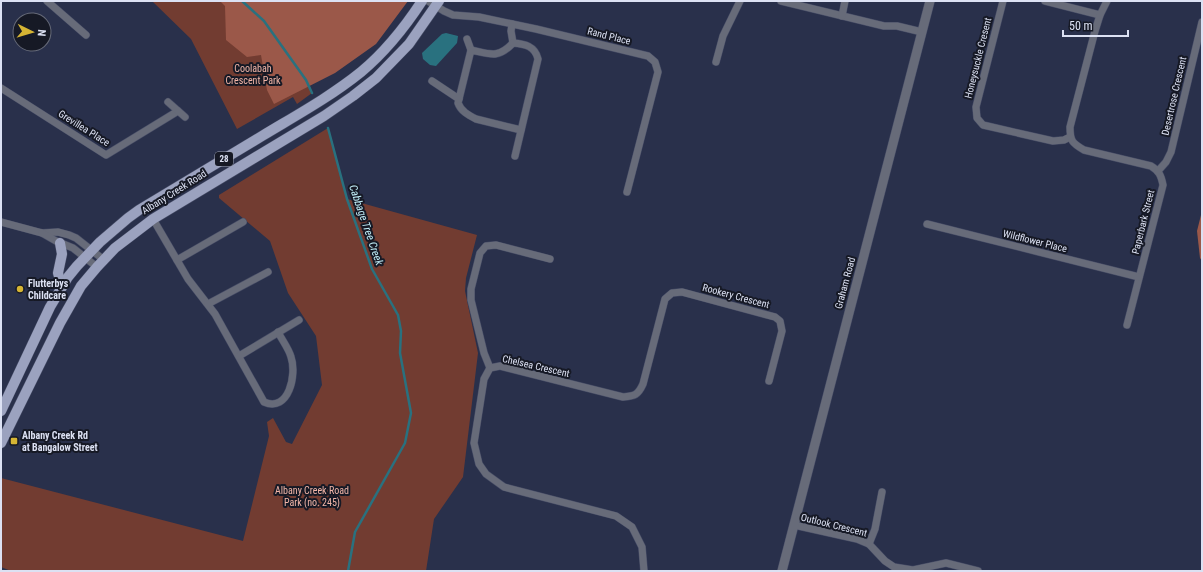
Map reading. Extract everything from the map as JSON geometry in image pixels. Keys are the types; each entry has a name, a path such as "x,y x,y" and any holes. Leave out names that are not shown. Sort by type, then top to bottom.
{"main road":[{"name":"Albany Creek Road","path":"1,411 50,307 62,287 88,253 124,221 139,210 309,108 346,84 383,51 405,25 422,1"},
{"name":"Albany Creek Road","path":"1,443 60,323 81,286 100,263 124,240 153,219 324,116 353,96 376,78 399,55 419,31 434,3"},
{"path":"60,243 62,254 58,273 62,287"}],"street":[{"path":"47,1 86,35"},
{"path":"716,62 723,36 740,1"},
{"path":"781,1 884,26 897,26 922,32"},
{"path":"842,16 846,1"},
{"name":"Graham Road","path":"782,571 930,1"},
{"name":"Honeysuckle Cresent","path":"1003,1 976,107 977,118 983,125 1053,141 1064,140 1070,137"},
{"path":"1046,1 1100,15"},
{"path":"1106,1 1100,15 1070,127 1070,137 1075,145 1084,150 1151,166 1158,171"},
{"name":"Rand Place","path":"434,3 453,15 479,17 512,24 648,56 655,62 658,72 627,192"},
{"name":"Desertrose Crescent","path":"1158,171 1166,162 1171,152 1202,22"},
{"path":"512,24 510,30 513,43"},
{"path":"467,38 471,50 458,103 460,108 469,116 476,119 521,130"},
{"path":"471,50 497,54 507,50 513,43"},
{"path":"513,43 531,47 537,54 538,59 515,156"},
{"path":"432,81 459,99"},
{"name":"Grevillea Place","path":"1,88 106,156 178,111"},
{"path":"168,102 185,117"},
{"name":"Paperbark Street","path":"1127,325 1162,185 1162,177 1158,171"},
{"path":"153,219 188,279 215,314 264,402 269,404 277,404 285,398 291,387 293,365 291,356 278,332"},
{"path":"1,222 42,233 60,243 88,253"},
{"path":"177,260 243,222"},
{"name":"Wildflower Place","path":"927,224 1139,277"},
{"path":"42,233 58,232 76,238 88,253 100,263"},
{"path":"490,368 484,353 471,300 471,288 480,253 486,246 496,245 550,258"},
{"path":"208,304 268,272"},
{"name":"Rookery Crescent","path":"672,293 682,292 775,317 780,321 782,331 769,381"},
{"name":"Chelsea Crescent","path":"644,571 642,547 632,527 616,516 504,487 486,474 480,464 474,443 484,379 490,368 500,366 623,397 633,396 640,392 665,299 672,293"},
{"path":"239,356 299,320"},
{"path":"869,544 880,512 882,492"},
{"name":"Outlook Crescent","path":"794,525 857,539 869,544 885,561 894,567 913,570 946,563 978,571"}],"green space":[{"name":"Coolabah Crescent Park","path":"152,1 242,1 306,80 312,93 297,104 293,97 237,129 191,39"},
{"name":"Albany Creek Road Park (no. 245)","path":"328,128 347,199 477,235 466,278 465,291 478,353 463,477 434,519 426,571 11,571 1,567 1,478 243,541 269,436 267,422 273,418 286,442 292,444 322,385 316,336 288,293 270,241 219,198 219,195"}],"shaded area":[{"path":"220,1 408,1 376,44 335,73 274,104 267,90 261,55 247,57 226,40 225,6"},
{"path":"446,33 458,36 457,43 436,66 430,65 423,59 422,53 442,34"},
{"path":"1202,211 1202,261 1200,258 1197,231"}],"waterway":[{"name":"Cabbage Tree Creek","path":"242,1 264,21 306,80 312,93"},
{"name":"Cabbage Tree Creek","path":"328,128 347,199 372,269 398,315 401,331 400,353 411,413 405,443 355,532 348,571"}],"place":[{"name":"Flutterbys Childcare","path":"20,289"},
{"name":"Albany Creek Rd at Bangalow Street","path":"14,441"}]}
